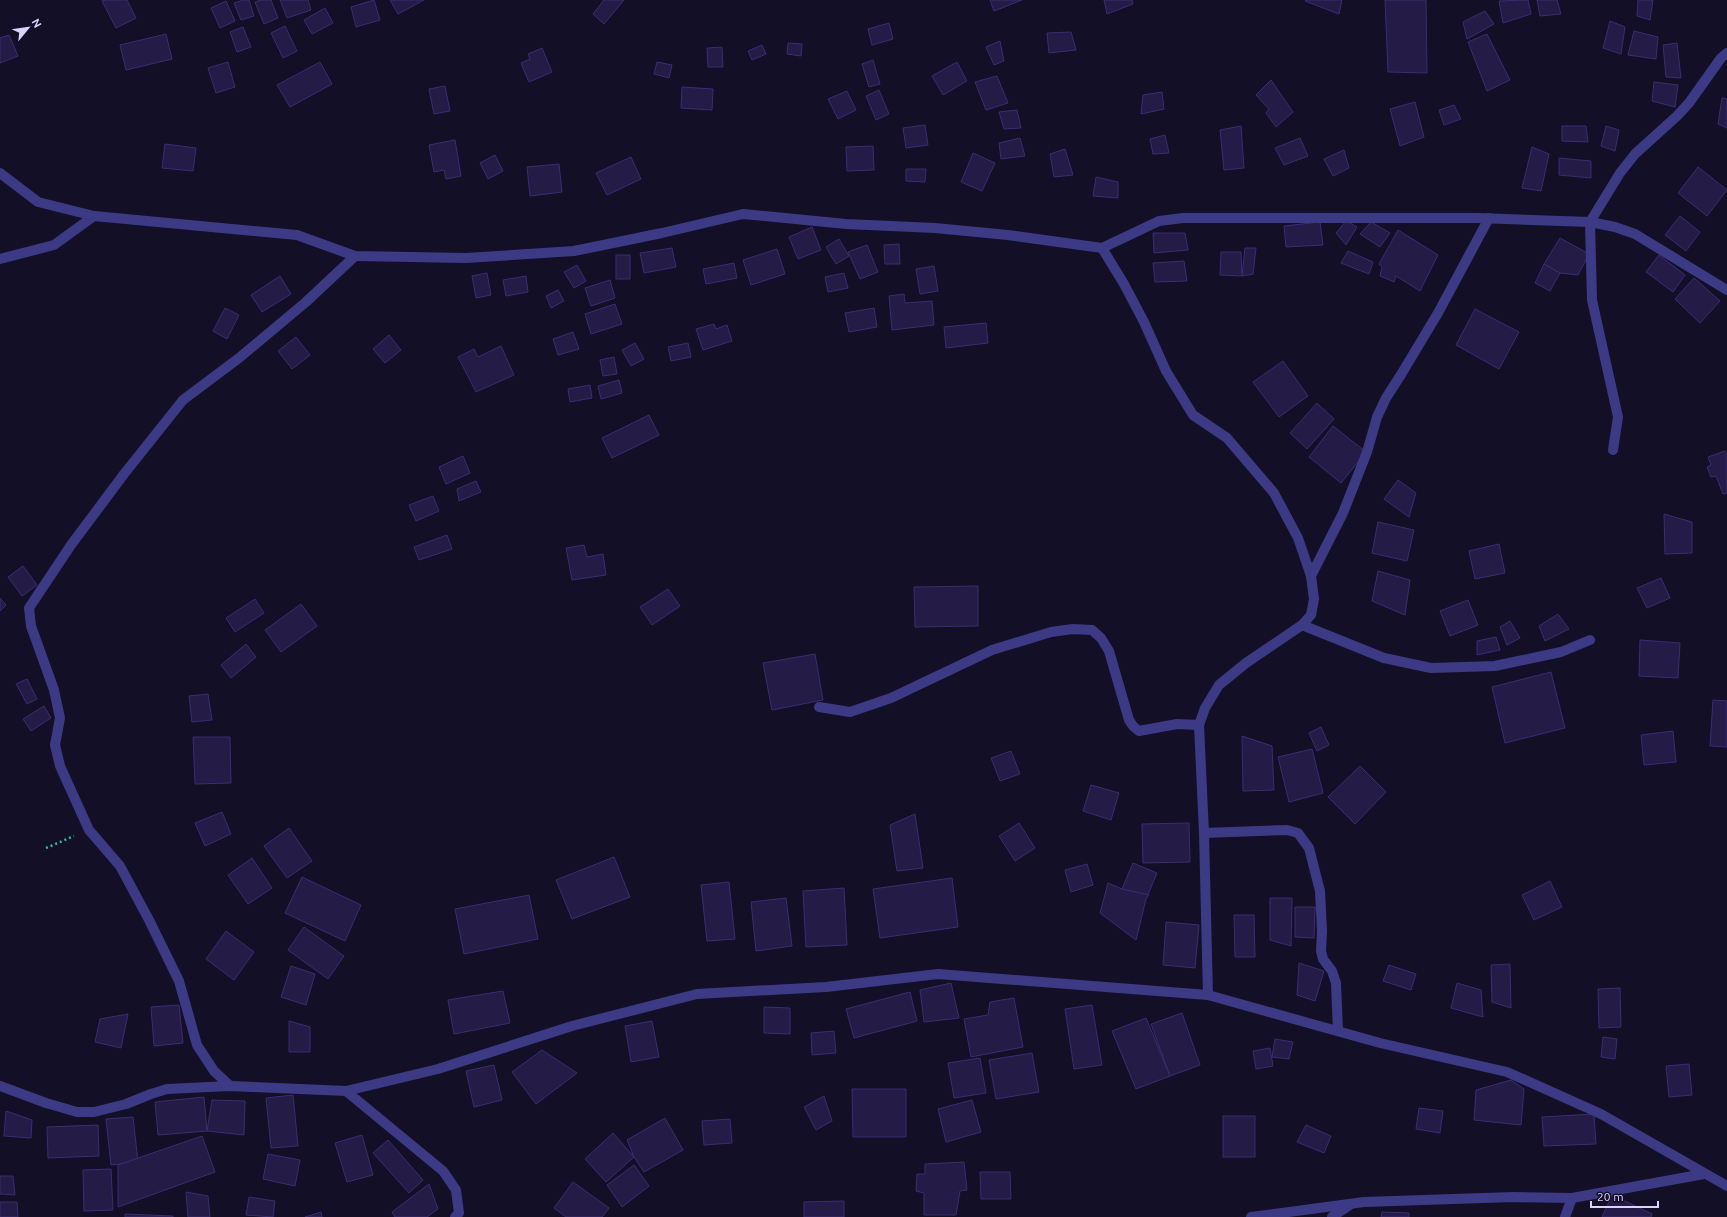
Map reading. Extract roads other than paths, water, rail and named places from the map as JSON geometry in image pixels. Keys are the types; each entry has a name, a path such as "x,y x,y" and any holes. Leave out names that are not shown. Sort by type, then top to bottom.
{"street":[{"path":"1613,450 1618,417 1592,300 1590,222 1620,173 1635,154 1677,116 1721,58 1727,53"},
{"path":"0,173 38,202 94,216 298,236 355,256 466,258 574,251 662,233 743,214 846,224 935,228 1000,234 1102,248 1159,221 1183,218 1489,218 1590,222 1615,227 1635,234 1727,290"},
{"path":"0,259 54,245 94,216"},
{"path":"1311,576 1343,513 1367,452 1377,417 1386,398 1438,313 1489,218"},
{"path":"1102,248 1127,290 1166,372 1193,415 1227,438 1274,493 1298,538 1311,576 1314,599 1311,615 1302,625 1246,663 1219,685 1205,708 1199,724 1204,833 1208,994"},
{"path":"230,1086 214,1071 197,1045 179,981 120,866 89,830 60,766 55,745 60,718 54,690 31,626 29,608 75,539 183,400 239,358 306,302 355,256"},
{"path":"1302,625 1384,658 1431,668 1495,666 1561,652 1590,640"},
{"path":"819,707 850,712 891,698 992,650 1051,632 1073,629 1092,630 1101,638 1109,651 1129,720 1139,731 1177,724 1199,724"},
{"path":"1204,833 1287,830 1298,833 1309,848 1320,891 1321,951 1323,959 1332,971 1336,983 1338,1031"},
{"path":"0,1086 77,1112 94,1112 126,1104 167,1089 230,1086 346,1091 438,1069 572,1026 697,994 826,987 938,974 1208,994 1380,1043 1507,1072 1601,1114 1727,1186"},
{"path":"346,1091 443,1171 456,1190 459,1212 455,1217"},
{"path":"1254,1216 1352,1203 1513,1197 1572,1198 1704,1174"},
{"path":"1565,1217 1572,1198"},
{"path":"1332,1217 1352,1203"}]}
